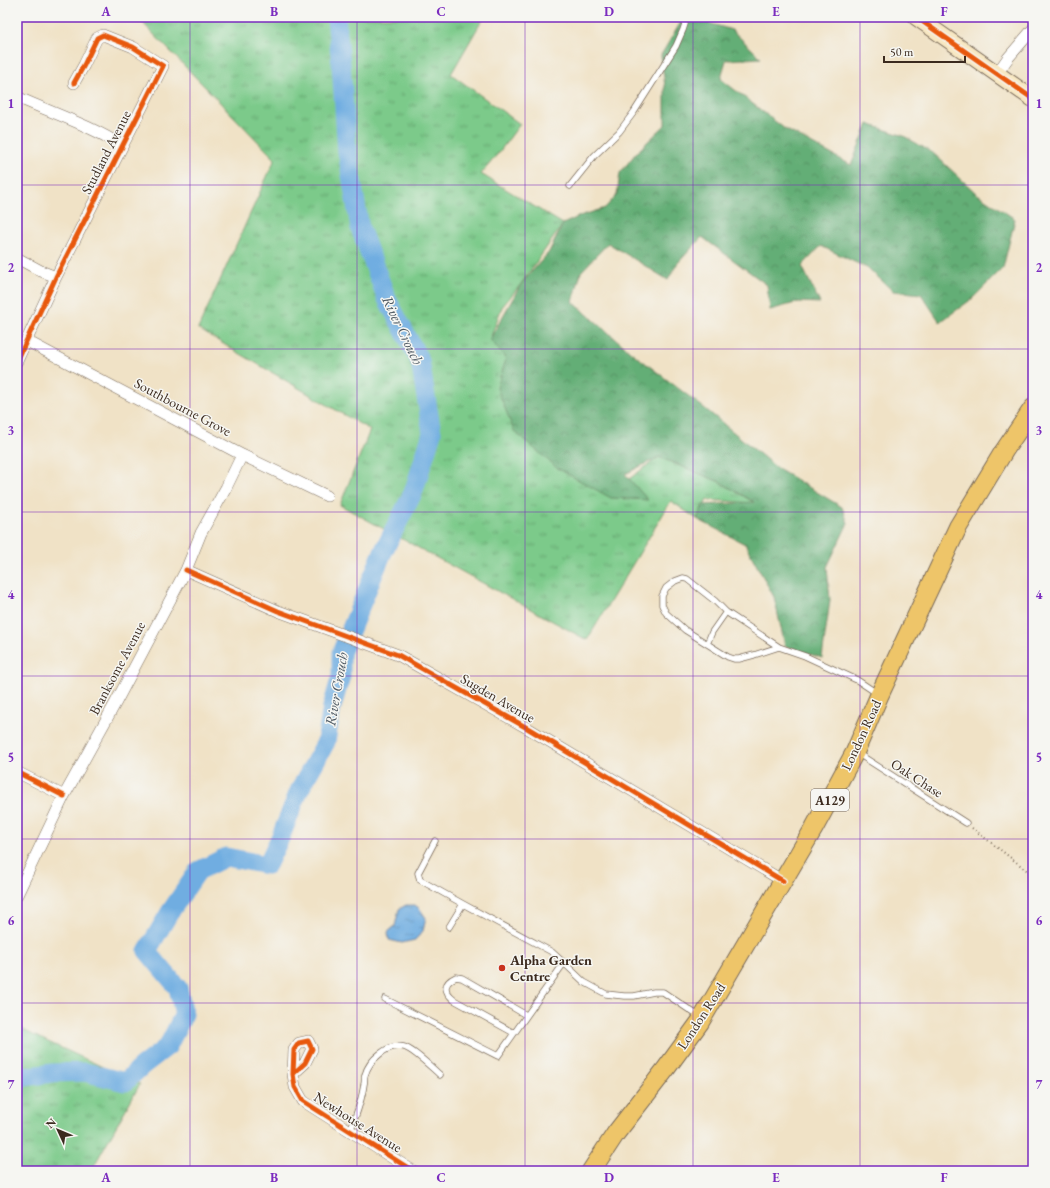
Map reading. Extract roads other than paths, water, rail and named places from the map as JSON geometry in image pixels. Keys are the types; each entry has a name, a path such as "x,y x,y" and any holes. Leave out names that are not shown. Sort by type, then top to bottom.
{"main road":[{"name":"London Road","path":"591,1171 616,1133 702,1019 783,882 855,752 879,696 958,527 1004,451 1033,408"}],"street":[{"path":"916,17 1033,99"},
{"path":"996,74 1033,29"},
{"name":"Studland Avenue","path":"17,361 56,277 163,66 133,47 103,35 97,38 74,83"},
{"path":"17,97 74,121 110,138 122,146"},
{"path":"17,258 56,277"},
{"name":"Southbourne Grove","path":"27,341 242,455 327,496"},
{"name":"Branksome Avenue","path":"17,895 64,796 186,570 201,533 242,455"},
{"name":"Sugden Avenue","path":"186,570 278,611 398,655 529,730 783,882"},
{"path":"17,772 64,796"},
{"name":"Newhouse Avenue","path":"293,1074 295,1087 303,1101 413,1171"}],"lane":[{"path":"570,186 594,156 619,132 634,112 676,46 685,24 683,17"},
{"path":"779,647 754,655 734,659 728,657 685,630 666,613 662,605 662,596 666,588 675,581 682,578 687,579 715,601 726,612 779,647 805,656 857,680 879,696"},
{"path":"707,644 712,632 726,612"},
{"name":"Oak Chase","path":"855,752 966,823"},
{"path":"435,841 418,873 420,880 552,952 584,982 606,994 634,996 654,992 664,992 702,1019"},
{"path":"449,927 463,904"},
{"path":"385,999 498,1056 564,963"},
{"path":"514,1033 448,996 446,987 449,982 456,977 462,978 526,1015"},
{"path":"350,1131 358,1110 365,1075 377,1056 386,1050 395,1046 405,1047 414,1052 440,1075"}],"water":[{"path":"406,905 415,905 420,909 426,918 423,931 415,940 402,943 389,940 388,932 395,926 399,909"}],"waterway":[{"name":"River Crouch","path":"17,1080 24,1077 52,1073 85,1072 125,1082 142,1066 168,1046 184,1014 178,988 147,951 170,912 198,871 226,857 267,865 281,836 299,791 326,742 332,707 341,676 341,653 382,554 413,493 432,433 420,361 387,299 360,228 347,151 336,17"}],"place":[{"name":"Alpha Garden Centre","path":"502,968"}]}
